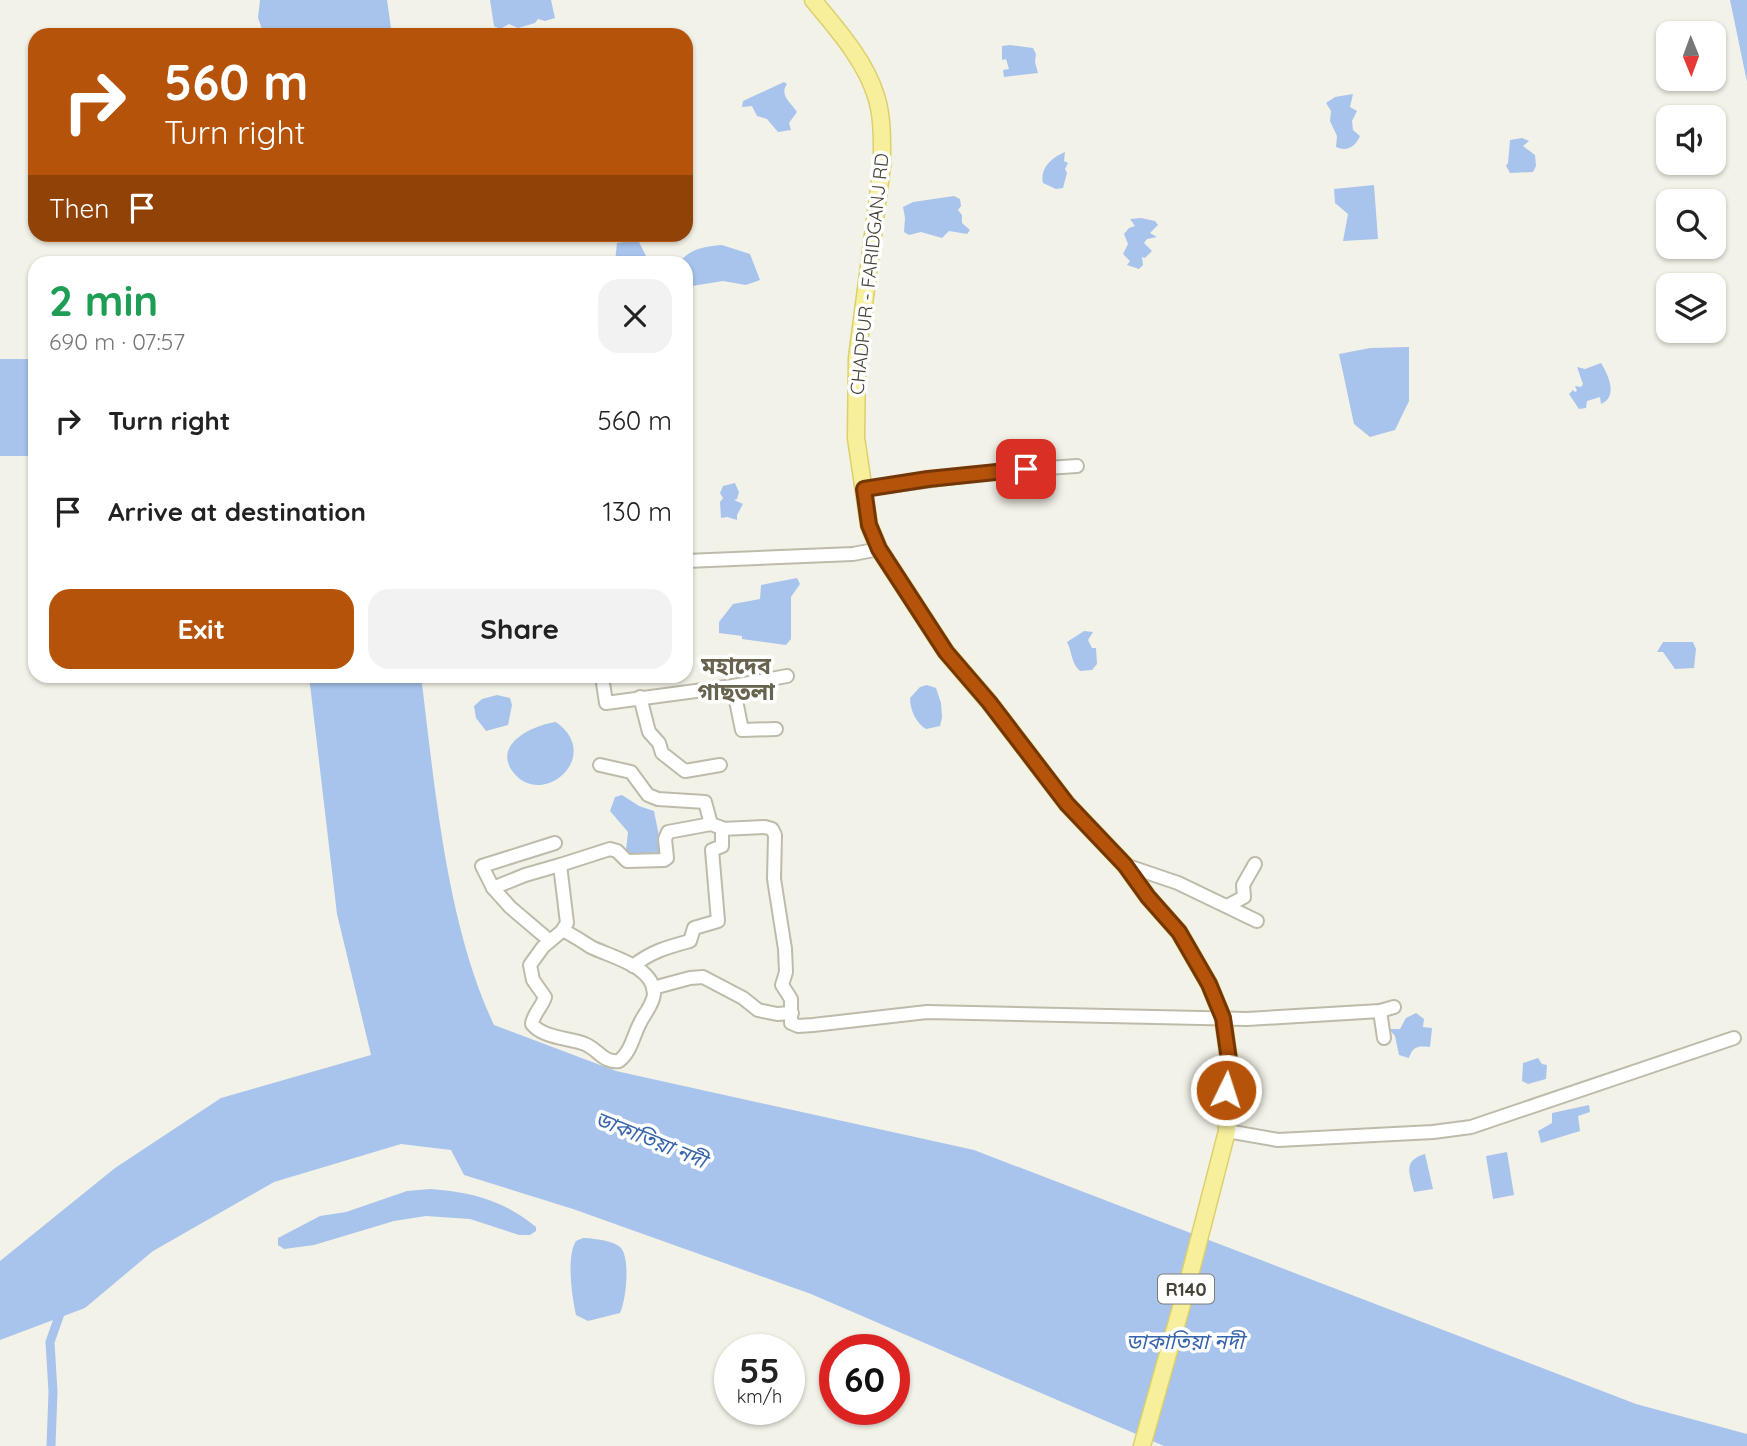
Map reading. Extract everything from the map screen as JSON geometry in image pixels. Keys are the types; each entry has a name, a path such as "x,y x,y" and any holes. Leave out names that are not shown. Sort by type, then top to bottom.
{"main road":[{"name":"CHADPUR - FARIDGANJ RD","path":"813,0 839,30 863,68 876,96 882,136 882,166 857,358 856,438 869,525 879,549 946,652 989,702 1067,804 1125,865 1148,897 1179,932 1209,984 1223,1018 1229,1060 1226,1090 1227,1131 1142,1446"}],"street":[{"path":"864,489 1000,471 1077,466"},
{"path":"693,561 853,554 879,549"},
{"path":"603,683 606,703 787,676"},
{"path":"733,686 742,730 776,729"},
{"path":"640,697 649,732 659,743 665,756 685,771 720,765"},
{"path":"600,765 631,772 648,795 658,799 705,802 722,846 712,848 718,921 694,928 690,941 668,945 633,966"},
{"path":"493,888 525,875 611,849 617,850 627,861 664,860 667,858 665,839 668,832 716,826 772,829 775,835 775,879 785,950 786,972 782,985 791,999 792,1023 798,1026 927,1012 1247,1019 1380,1011 1394,1007"},
{"path":"550,941 510,907 493,888 482,866 555,843"},
{"path":"1227,906 1244,897 1243,885 1255,864"},
{"path":"560,865 567,923 530,965 533,980 545,997 532,1019 532,1024 535,1028 586,1045 607,1060 619,1061 628,1052 652,1003 653,988 633,966 563,930"},
{"path":"1125,865 1178,883 1257,921"},
{"path":"653,988 704,977 743,998 758,1010 777,1014 792,1013"},
{"path":"1380,1011 1384,1038"},
{"path":"1227,1131 1278,1140 1433,1132 1471,1127 1734,1038"}],"water":[{"path":"260,0 387,0 391,28 262,28 258,18"},
{"path":"490,0 551,0 555,18 545,21 538,19 535,23 518,28 509,24 498,28 494,26"},
{"path":"1730,0 1747,0 1747,82"},
{"path":"1002,46 1033,48 1038,73 1004,77 1003,70 1009,69 1006,59 1002,60"},
{"path":"784,82 787,84 785,95 797,112 789,123 791,130 778,132 767,119 757,116 752,106 742,107 743,101"},
{"path":"1353,94 1350,107 1357,111 1352,121 1353,130 1360,136 1350,148 1344,149 1336,147 1337,136 1330,121 1331,111 1326,103 1335,97"},
{"path":"1522,138 1529,141 1523,146 1535,155 1536,166 1533,172 1510,173 1506,166 1510,140"},
{"path":"1065,152 1067,173 1063,188 1056,189 1043,183 1043,173 1051,160"},
{"path":"1374,185 1378,239 1343,241 1348,214 1335,203 1334,189"},
{"path":"954,196 960,199 961,206 958,210 962,215 962,223 970,230 967,234 949,231 942,238 921,232 909,235 904,232 903,207 913,202"},
{"path":"1130,219 1155,221 1158,225 1150,233 1157,237 1147,239 1144,243 1152,251 1145,258 1142,257 1143,265 1139,269 1127,265 1130,261 1123,254 1128,244 1124,234 1135,226"},
{"path":"639,242 646,256 616,256 617,243"},
{"path":"722,245 750,254 760,280 746,285 723,281 693,286 693,256 686,256 698,249"},
{"path":"1409,347 1409,401 1395,430 1370,437 1354,424 1339,354 1370,348"},
{"path":"0,359 28,359 28,456 0,456"},
{"path":"1601,363 1609,380 1609,396 1601,404 1600,397 1587,401 1586,408 1579,409 1569,394 1573,390 1577,391 1575,386 1581,387 1583,384 1577,367 1585,369"},
{"path":"735,483 739,492 734,500 743,504 737,520 721,518 720,502 723,498 720,493 723,486"},
{"path":"797,578 800,584 791,597 791,639 786,645 719,633 719,622 733,604 760,599 761,585"},
{"path":"1084,631 1093,632 1088,640 1092,648 1096,648 1097,664 1092,670 1080,671 1075,665 1067,642"},
{"path":"1663,642 1693,642 1696,649 1694,668 1675,669 1663,652 1657,652"},
{"name":"ডাকাতিয়া নদী","path":"310,683 422,683 438,808 454,899 464,943 494,1025 616,1071 974,1150 1636,1404 1747,1434 1747,1446 1164,1446 910,1337 910,1334 904,1334 811,1294 573,1209 464,1175 451,1150 401,1144 274,1182 153,1251 85,1308 0,1340 0,1261 115,1168 221,1098 371,1055 337,914"},
{"path":"927,685 936,688 942,718 940,726 926,729 914,716 910,698 920,687"},
{"path":"497,695 510,698 512,705 508,725 486,731 476,718 474,706 482,699"},
{"path":"556,722 569,735 574,750 571,763 563,774 552,782 539,785 525,782 513,772 508,762 511,745 527,732"},
{"path":"622,795 639,806 654,811 660,853 629,857 626,850 628,832 610,811 615,797"},
{"path":"1416,1013 1424,1019 1423,1027 1432,1028 1430,1047 1416,1048 1409,1058 1399,1055 1395,1036 1389,1029 1400,1029 1406,1018"},
{"path":"1538,1058 1542,1064 1547,1065 1546,1079 1528,1084 1522,1081 1523,1063"},
{"path":"1589,1105 1590,1112 1578,1116 1580,1131 1541,1143 1538,1131 1552,1123 1552,1113"},
{"path":"1507,1152 1514,1195 1493,1199 1486,1156"},
{"path":"1425,1154 1433,1189 1414,1192 1410,1164"},
{"path":"430,1189 460,1192 499,1204 524,1218 536,1227 536,1231 530,1235 519,1235 470,1219 426,1216 394,1221 314,1245 284,1249 278,1245 278,1238 320,1216 346,1212 407,1191"},
{"path":"583,1238 613,1243 623,1252 626,1279 620,1313 588,1321 576,1315 571,1257 576,1241"}],"waterway":[{"path":"51,1446 53,1392 50,1342 62,1308"}],"district":[{"name":"মহাদেব গাছতলা","path":"736,678"}],"route":[{"path":"1026,469 864,489 869,525 879,549 946,652 989,702 1067,804 1125,865 1148,897 1179,932 1209,984 1223,1018 1229,1060 1226,1090"}]}
